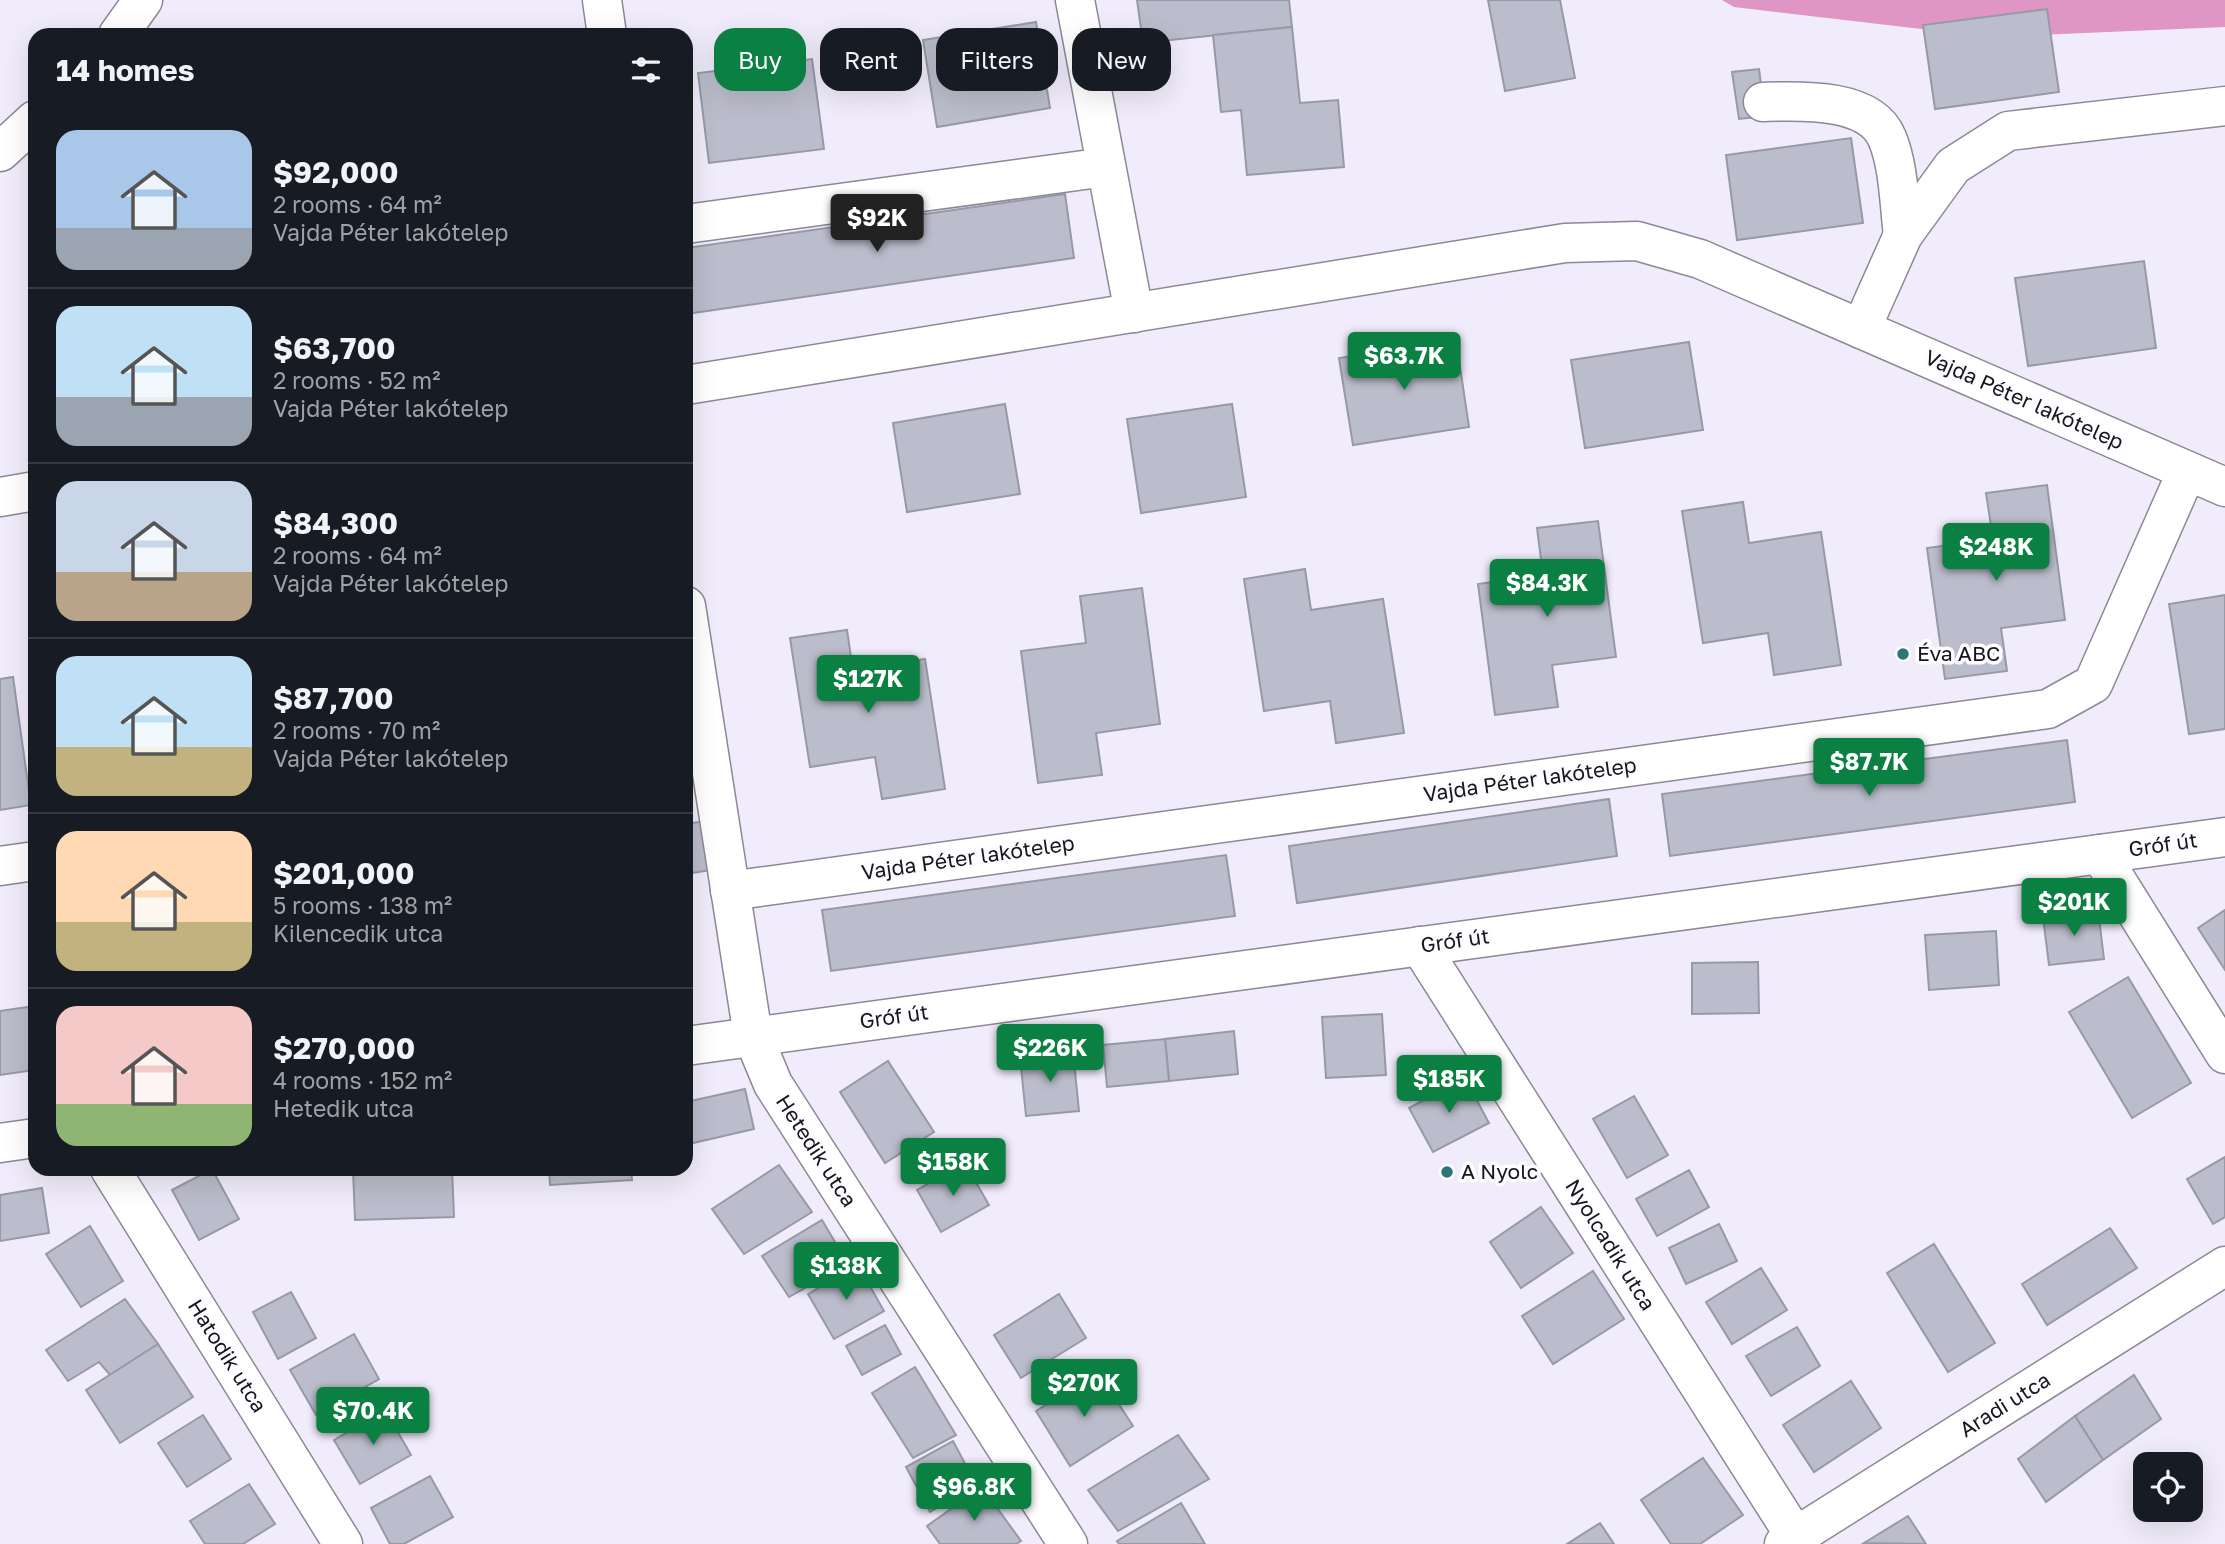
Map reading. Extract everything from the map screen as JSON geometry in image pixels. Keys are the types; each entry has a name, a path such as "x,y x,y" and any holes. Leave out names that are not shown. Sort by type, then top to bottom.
{"street":[{"path":"123,28 143,0"},
{"path":"602,0 606,28"},
{"path":"1075,0 1134,313"},
{"path":"1763,102 1814,101 1862,111 1887,136 1903,235"},
{"path":"1861,329 1903,235 1953,166 2008,131 2225,106"},
{"path":"0,152 28,126"},
{"path":"693,223 1106,167"},
{"name":"Vajda Péter lakótelep","path":"693,384 1565,243 1637,241 1700,259 2225,487"},
{"name":"Vajda Péter lakótelep","path":"730,891 2048,709 2093,684 2187,471"},
{"path":"0,497 28,492"},
{"path":"693,651 753,1036"},
{"name":"Gróf út","path":"693,1044 2225,837"},
{"path":"2100,854 2225,1054"},
{"path":"0,866 28,862"},
{"name":"Nyolcadik utca","path":"1420,946 1793,1542"},
{"name":"Hetedik utca","path":"753,1036 773,1084 1068,1544"},
{"path":"0,1143 28,1139"},
{"name":"Hatodik utca","path":"114,1176 343,1544"},
{"name":"Aradi utca","path":"1793,1542 2225,1266"}],"shaded area":[{"path":"1722,0 2225,0 2225,27 1990,37 1734,7"}],"building":[{"path":"1137,0 1289,0 1292,27 1171,40 1171,28 1141,28"},
{"path":"1488,0 1560,0 1575,78 1505,91"},
{"path":"2047,9 2059,92 1935,109 1923,25"},
{"path":"1036,22 1037,28 998,28"},
{"path":"1292,27 1300,103 1338,100 1344,167 1247,175 1241,110 1221,112 1213,35"},
{"path":"936,38 936,91 1047,91 1050,108 937,127 923,40"},
{"path":"812,59 824,149 709,163 698,73 714,71 714,91 806,91 806,60"},
{"path":"1759,69 1765,116 1739,119 1732,72"},
{"path":"1851,138 1863,223 1737,240 1726,155"},
{"path":"1065,194 1074,258 693,313 693,247"},
{"path":"2144,261 2156,348 2028,366 2015,278"},
{"path":"1456,340 1469,427 1353,445 1339,358"},
{"path":"1689,342 1703,430 1585,448 1571,360"},
{"path":"1005,404 1020,494 907,512 893,423"},
{"path":"1232,404 1246,497 1141,513 1127,419"},
{"path":"2047,485 2065,620 2001,628 2007,671 1945,679 1927,548 1993,539 1986,493"},
{"path":"1743,502 1749,543 1821,532 1841,665 1774,675 1768,633 1703,643 1682,511"},
{"path":"1598,521 1616,657 1552,665 1558,707 1495,715 1478,584 1543,575 1537,528"},
{"path":"1305,569 1311,610 1383,599 1404,733 1336,743 1330,701 1264,711 1244,579"},
{"path":"1142,588 1160,724 1096,733 1102,775 1038,783 1021,651 1086,643 1080,596"},
{"path":"2225,595 2225,729 2189,734 2169,604"},
{"path":"847,630 853,671 925,659 945,789 882,799 875,757 810,767 790,638"},
{"path":"13,677 28,784 28,805 0,810 0,679"},
{"path":"2067,740 2075,802 1670,856 1662,794"},
{"path":"1609,799 1617,856 1297,903 1289,846"},
{"path":"711,820 717,869 693,873 693,823"},
{"path":"1226,855 1235,916 831,971 822,910"},
{"path":"2098,910 2104,959 2049,965 2043,917"},
{"path":"2225,910 2225,970 2198,928"},
{"path":"1996,931 1999,985 1929,990 1925,935"},
{"path":"1758,962 1759,1013 1692,1014 1692,963"},
{"path":"2128,977 2191,1083 2132,1118 2069,1012"},
{"path":"28,1007 28,1071 0,1075 0,1011"},
{"path":"1382,1014 1386,1075 1326,1078 1322,1017"},
{"path":"1234,1031 1238,1074 1169,1081 1165,1039"},
{"path":"1165,1039 1169,1081 1107,1087 1103,1045"},
{"path":"1073,1051 1079,1111 1026,1116 1020,1057"},
{"path":"888,1061 934,1132 885,1163 840,1092"},
{"path":"1465,1078 1489,1123 1433,1152 1409,1108"},
{"path":"745,1089 754,1129 693,1143 693,1100"},
{"path":"1634,1096 1668,1155 1627,1178 1593,1119"},
{"path":"2225,1157 2225,1217 2213,1224 2187,1179"},
{"path":"965,1163 989,1205 941,1232 917,1190"},
{"path":"779,1165 812,1212 744,1254 712,1209"},
{"path":"1689,1170 1709,1207 1657,1236 1636,1199"},
{"path":"199,1176 216,1176 239,1219 199,1240 172,1190"},
{"path":"353,1176 452,1176 454,1217 355,1220"},
{"path":"549,1176 632,1176 632,1180 550,1185"},
{"path":"42,1188 49,1233 0,1241 0,1195"},
{"path":"1541,1207 1573,1253 1521,1288 1490,1242"},
{"path":"822,1220 848,1264 789,1297 762,1256"},
{"path":"1719,1224 1737,1261 1686,1284 1669,1248"},
{"path":"90,1226 123,1281 81,1307 46,1254"},
{"path":"2110,1228 2137,1268 2047,1325 2022,1284"},
{"path":"1934,1244 1995,1343 1948,1372 1887,1273"},
{"path":"858,1265 884,1311 834,1339 808,1294"},
{"path":"1761,1268 1787,1310 1732,1344 1706,1302"},
{"path":"1593,1271 1624,1319 1553,1364 1522,1316"},
{"path":"291,1292 316,1338 278,1359 253,1312"},
{"path":"1059,1294 1086,1338 1021,1378 994,1335"},
{"path":"125,1299 158,1344 110,1375 99,1362 68,1381 46,1350"},
{"path":"885,1325 901,1354 862,1375 846,1346"},
{"path":"1797,1327 1820,1366 1771,1396 1746,1356"},
{"path":"354,1334 379,1379 316,1415 290,1370"},
{"path":"158,1344 193,1397 120,1443 86,1390"},
{"path":"915,1367 956,1435 913,1458 872,1393"},
{"path":"1098,1372 1133,1426 1070,1466 1036,1411"},
{"path":"2134,1375 2161,1419 2103,1460 2075,1416"},
{"path":"1851,1381 1881,1428 1814,1472 1783,1425"},
{"path":"385,1410 411,1455 360,1484 334,1440"},
{"path":"203,1415 231,1459 187,1487 158,1443"},
{"path":"2075,1416 2103,1460 2046,1502 2018,1459"},
{"path":"1178,1435 1209,1479 1118,1531 1088,1490"},
{"path":"953,1441 977,1486 930,1512 906,1467"},
{"path":"1703,1458 1743,1515 1700,1544 1671,1544 1641,1500"},
{"path":"430,1476 453,1517 404,1544 390,1544 371,1508"},
{"path":"249,1484 275,1524 243,1544 205,1544 190,1521"},
{"path":"982,1487 1021,1541 1016,1544 940,1544 927,1526"},
{"path":"1181,1503 1205,1544 1119,1544 1117,1541"},
{"path":"1908,1516 1926,1544 1864,1543"},
{"path":"1600,1523 1614,1544 1567,1544"}],"place":[{"name":"Éva ABC","path":"1903,654"},
{"name":"A Nyolc","path":"1447,1172"}]}
